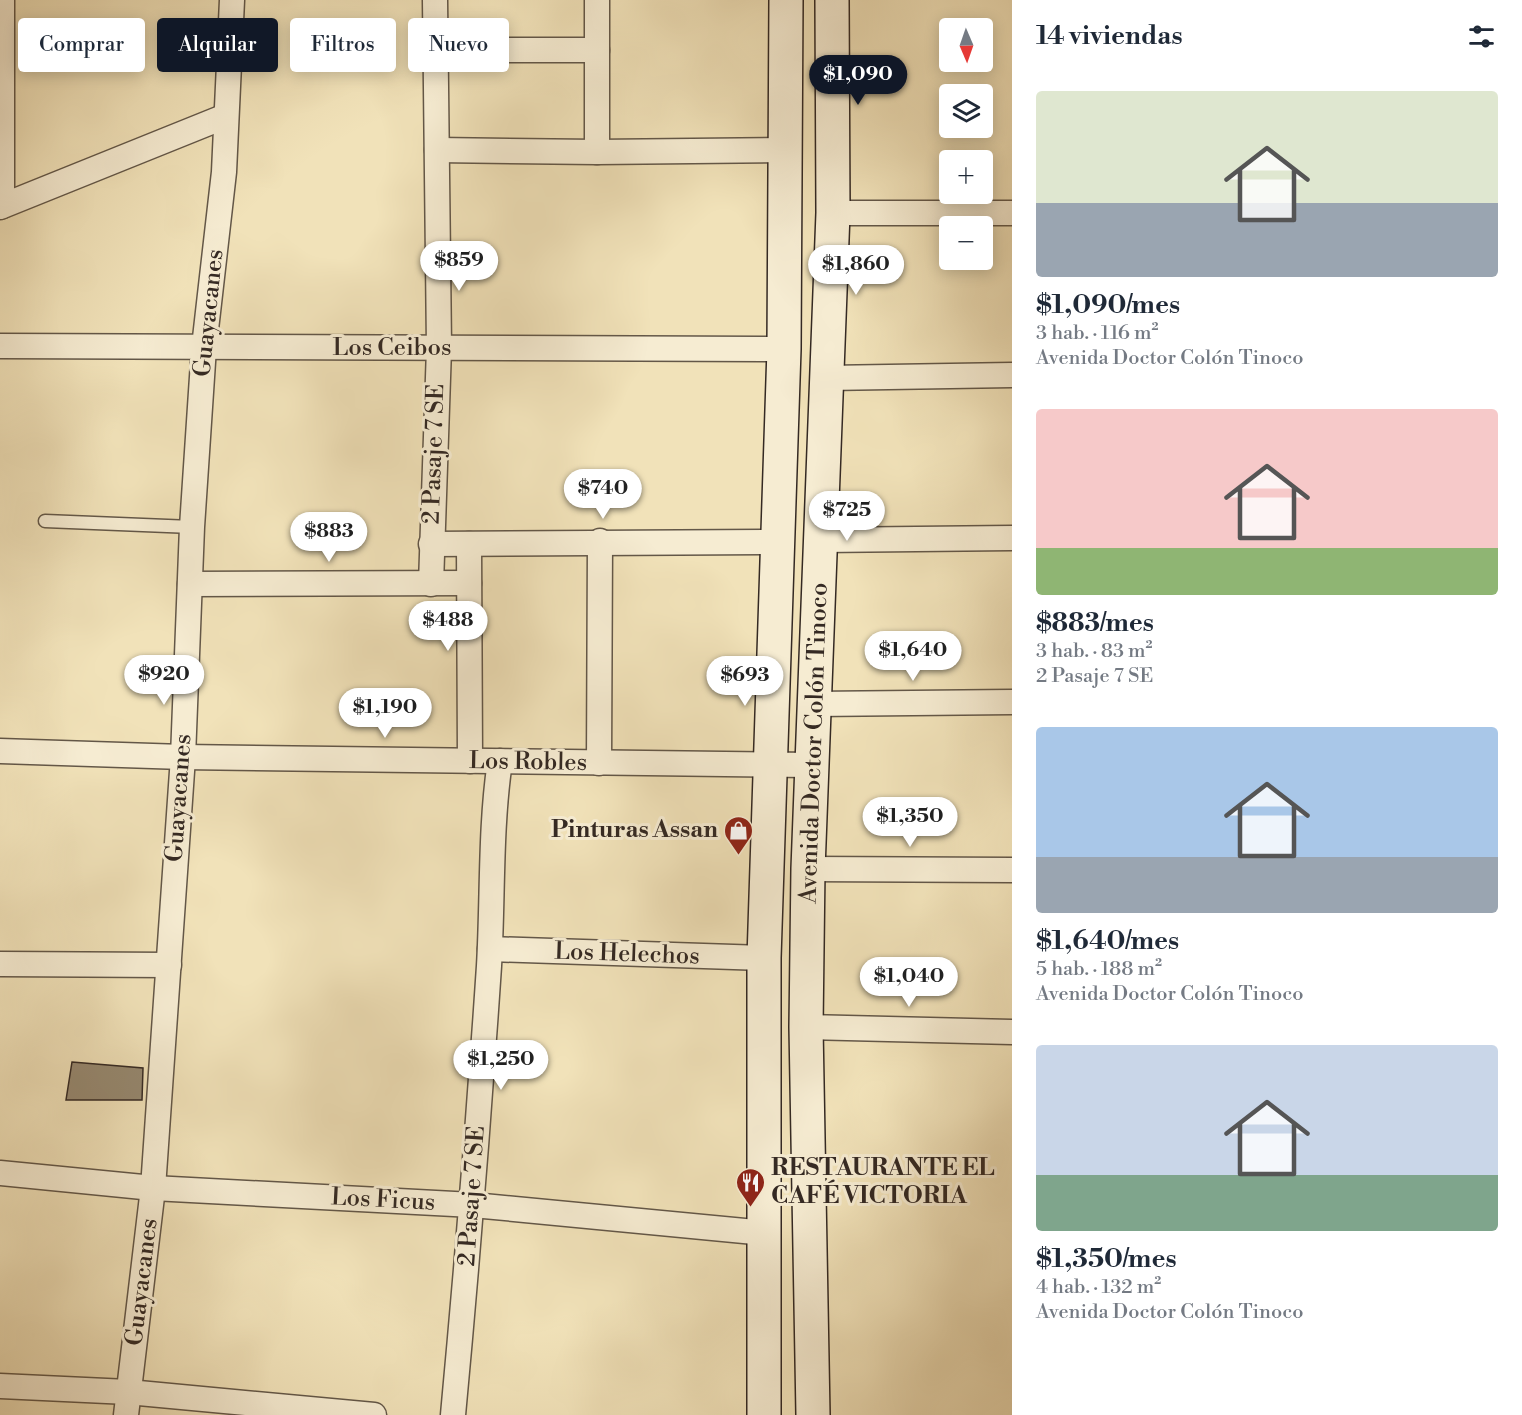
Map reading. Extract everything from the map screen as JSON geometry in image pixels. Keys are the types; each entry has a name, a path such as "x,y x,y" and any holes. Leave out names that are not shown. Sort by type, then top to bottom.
{"main road":[{"name":"Avenida Doctor Colón Tinoco","path":"764,1415 764,958 783,349 787,150 786,0"},
{"name":"Avenida Doctor Colón Tinoco","path":"816,1412 806,1027 808,869 833,213 832,0"}],"street":[{"path":"2,0 1,206 226,116"},
{"name":"Guayacanes","path":"127,1404 153,1188 183,757 192,526 204,347 224,172 232,0"},
{"name":"2 Pasaje 7 SE","path":"435,0 435,18"},
{"path":"597,0 597,152"},
{"path":"509,50 597,50"},
{"name":"2 Pasaje 7 SE","path":"431,584 438,348 436,72"},
{"path":"437,150 597,152 787,150"},
{"path":"833,213 1012,213"},
{"name":"Los Ceibos","path":"0,346 783,349"},
{"path":"827,378 1012,375"},
{"path":"821,540 1012,538"},
{"path":"599,764 600,542"},
{"path":"431,544 776,542"},
{"path":"469,544 470,761"},
{"path":"190,584 469,583"},
{"path":"814,704 1012,702"},
{"name":"Los Robles","path":"0,751 183,757 812,765"},
{"name":"2 Pasaje 7 SE","path":"453,1415 473,1205 490,950 494,801 500,761"},
{"path":"808,869 1012,870"},
{"name":"Los Helechos","path":"490,950 764,958"},
{"path":"0,964 168,965"},
{"path":"806,1027 1012,1032"},
{"name":"Los Ficus","path":"0,1173 153,1188 473,1205 765,1233"},
{"path":"0,1386 127,1404 374,1415"}],"lane":[{"path":"45,521 192,526"}],"building":[{"path":"72,1062 143,1068 142,1100 66,1100"}],"place":[{"name":"Pinturas Assan","path":"739,856"},
{"name":"RESTAURANTE EL CAFÉ VICTORIA","path":"750,1208"}]}
